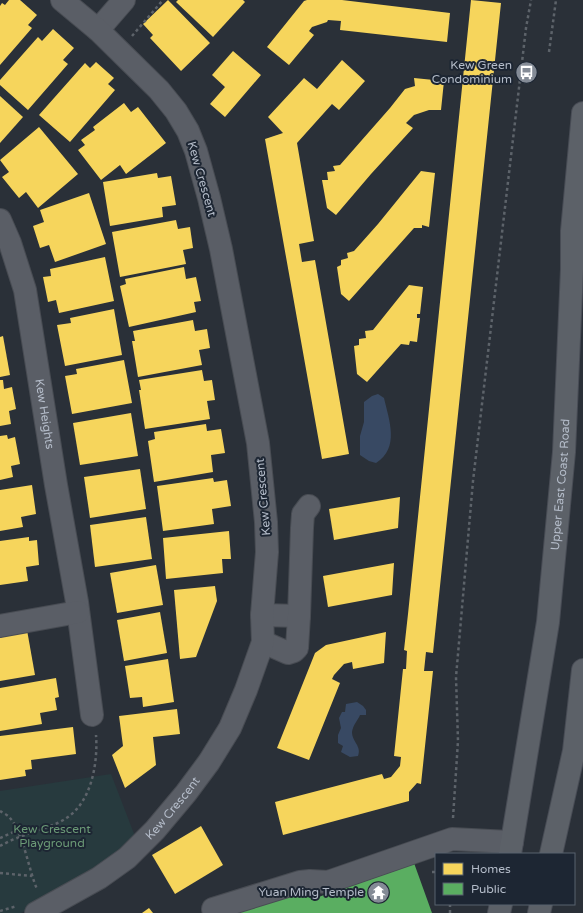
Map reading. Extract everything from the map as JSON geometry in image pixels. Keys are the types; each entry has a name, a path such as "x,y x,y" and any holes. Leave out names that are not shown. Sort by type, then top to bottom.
{"main road":[{"name":"Upper East Coast Road","path":"511,848 549,614 564,452 572,269 572,231 583,113"},
{"path":"551,853 574,751 583,670"}],"street":[{"name":"Kew Crescent","path":"34,909 99,878 127,858 155,830 186,793 209,762 230,728 246,690 263,642 262,615 268,552 266,515 258,443 221,250 196,151 188,131 176,111 159,90 98,30 62,0"},
{"path":"98,30 124,0"},
{"name":"Kew Heights","path":"0,220 10,243 25,290 78,612 92,716"},
{"path":"263,642 288,653 297,648 300,616 303,514 309,506"},
{"path":"0,626 78,612"},
{"path":"262,615 300,616"},
{"path":"213,909 300,882 328,882 452,839 511,848"}],"path":[{"path":"132,36 163,0"},
{"path":"452,839 458,742 456,677 473,481 526,28 531,0"},
{"path":"549,52 556,0"},
{"path":"0,846 20,836 50,826 68,816 82,803 94,769 96,753 96,737 92,716"},
{"path":"0,811 10,818 18,830 32,876 34,909 0,912"},
{"path":"0,838 18,830"},
{"path":"0,873 32,876"}],"green space":[{"name":"Kew Crescent Playground","path":"111,774 136,839 121,853 39,904 21,913 0,913 0,791"}],"water":[{"path":"378,394 384,398 391,433 388,450 376,463 369,461 360,455 360,436 364,422 364,402 372,396"},
{"path":"357,702 366,710 366,715 360,715 353,727 352,735 359,749 359,753 358,756 350,757 341,752 343,746 338,743 338,735 341,728 339,718 342,712 345,712 346,704"}],"building: Homes":[{"path":"9,0 20,0 37,15 28,25 32,28 0,65 0,6 2,3 5,5"},
{"path":"168,0 210,43 181,71 150,38 153,35 143,24"},
{"path":"178,0 243,0 245,2 213,37 176,2"},
{"path":"342,0 450,13 447,42 340,30 341,21 328,20 327,22 312,27 309,31 314,35 289,65 267,47 304,1"},
{"path":"471,0 501,3 433,653 426,652 424,671 433,671 421,784 417,783 409,792 409,801 283,835 275,802 382,774 384,779 391,777 400,766 401,757 394,756 403,669 406,669 407,651 404,650"},
{"path":"53,29 74,48 63,60 68,64 28,110 0,85 0,80 38,37 42,41"},
{"path":"233,51 261,75 225,117 210,104 225,87 212,75"},
{"path":"342,60 365,81 339,110 332,104 297,143 314,241 299,244 302,262 315,260 349,454 322,459 265,139 283,133 268,117 304,78 317,89"},
{"path":"96,62 114,78 108,84 115,90 70,142 39,115 85,63 90,68"},
{"path":"414,78 444,81 441,110 429,110 414,115 406,123 413,128 336,215 327,208 322,180 328,180 327,172 335,171 333,166 340,165 405,89 415,86"},
{"path":"0,96 23,117 0,143"},
{"path":"124,103 131,112 138,107 166,143 126,174 120,165 101,180 78,150 85,145 81,140 95,130 93,127"},
{"path":"39,127 78,174 38,208 26,192 19,198 2,177 9,172 0,160"},
{"path":"421,171 435,173 429,227 422,225 422,228 414,228 349,301 341,294 337,267 341,265 341,260 348,258 347,253 354,251 378,224"},
{"path":"157,173 158,178 171,176 176,205 162,207 163,217 110,226 103,182"},
{"path":"89,193 106,244 55,262 49,245 40,248 33,226 44,222 40,210"},
{"path":"176,220 178,229 190,227 193,248 183,250 186,264 120,277 112,232"},
{"path":"105,257 114,301 59,313 56,300 48,302 43,277 51,276 50,269"},
{"path":"184,267 186,279 196,277 201,301 194,302 196,312 129,327 120,286 126,284 125,279"},
{"path":"409,285 423,287 420,314 417,314 417,318 420,318 417,342 410,341 409,345 401,344 367,382 357,374 354,346 359,345 359,339 366,338 365,331 373,330"},
{"path":"114,309 122,355 65,366 57,325 71,323 70,318"},
{"path":"193,320 195,331 207,329 210,348 199,350 202,365 138,377 132,341 135,341 133,331"},
{"path":"3,336 10,375 0,377 0,337"},
{"path":"124,360 132,403 72,414 65,376 77,374 76,369"},
{"path":"202,370 204,381 212,380 215,400 207,401 210,419 145,429 139,390 141,390 139,380"},
{"path":"0,380 3,380 4,389 12,387 16,409 9,411 11,424 0,426"},
{"path":"131,413 138,456 80,465 73,423"},
{"path":"206,424 207,431 221,429 225,453 211,455 213,472 154,482 148,441 155,439 154,432"},
{"path":"7,435 8,439 15,437 20,464 11,466 13,477 0,480 0,436"},
{"path":"140,469 146,509 90,518 84,477"},
{"path":"213,478 214,482 227,480 231,506 212,509 214,524 163,531 157,486"},
{"path":"32,485 36,514 21,517 23,527 0,531 0,490"},
{"path":"400,497 398,528 334,540 329,509"},
{"path":"146,517 152,559 95,567 90,525"},
{"path":"229,531 231,559 222,559 223,573 166,579 163,538"},
{"path":"29,537 29,541 37,540 39,565 26,567 28,581 0,585 0,541"},
{"path":"394,563 392,595 328,607 323,576"},
{"path":"156,565 163,605 117,613 110,573"},
{"path":"215,586 217,601 196,657 180,659 174,590"},
{"path":"160,612 167,653 124,661 117,620"},
{"path":"27,630 35,675 0,681 0,635"},
{"path":"386,632 384,663 353,669 352,662 344,664 334,675 332,679 340,683 309,760 277,748 315,653 326,645"},
{"path":"168,659 174,702 143,707 142,697 130,698 125,666"},
{"path":"56,678 59,697 55,698 57,710 40,713 42,724 0,731 0,688"},
{"path":"177,709 180,734 153,737 156,765 125,788 112,755 123,746 119,716"},
{"path":"73,727 76,754 31,760 32,769 25,770 26,776 0,780 0,736"},
{"path":"201,826 223,865 175,894 152,855"},
{"path":"149,908 153,913 142,913"}],"building: Public":[{"name":"Yuan Ming Temple","path":"414,863 432,913 230,913 307,885 313,899"}],"place":[{"name":"Kew Green Condominium","path":"527,72"},
{"name":"Yuan Ming Temple","path":"379,892"}]}
